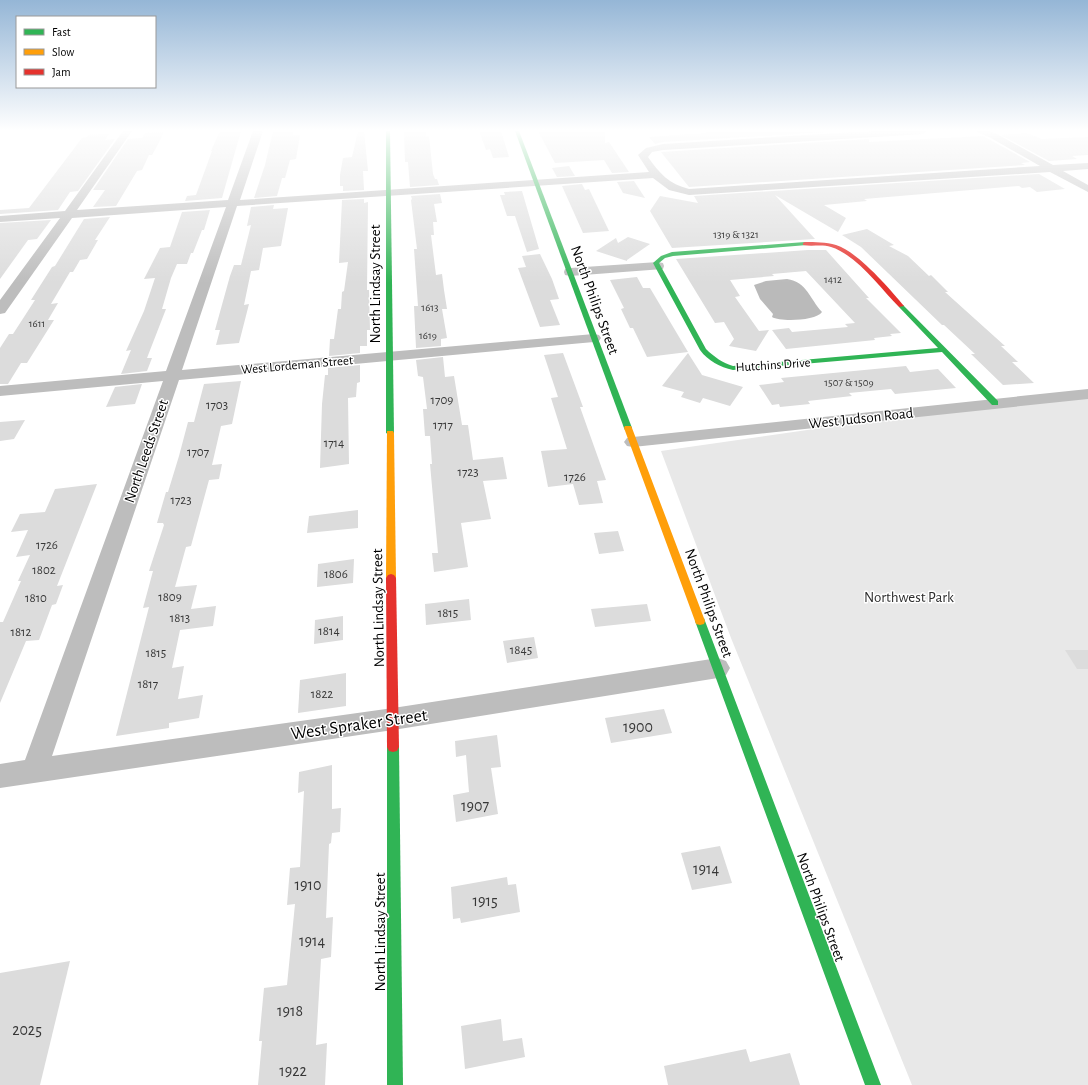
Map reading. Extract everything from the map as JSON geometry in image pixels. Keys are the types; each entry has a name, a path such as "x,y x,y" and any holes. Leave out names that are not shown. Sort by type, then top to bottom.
{"street":[{"path":"0,310 92,182"},
{"name":"North Leeds Street","path":"34,772 241,182"},
{"name":"North Lindsay Street","path":"388,182 395,1085"},
{"path":"0,219 568,182"},
{"path":"663,182 667,185 689,192 853,182"},
{"path":"1074,182 1088,190"},
{"name":"North Philips Street","path":"537,184 873,1085"},
{"path":"570,272 658,266 656,263 659,260 672,254 808,244 843,248 995,403"},
{"name":"Hutchins Drive","path":"658,266 703,350 708,356 725,366 733,368 943,350"},
{"name":"West Lordeman Street","path":"0,391 594,338"},
{"name":"West Judson Road","path":"633,442 1088,394"},
{"name":"West Spraker Street","path":"0,776 393,719 718,668"}],"green space":[{"name":"Northwest Park","path":"1088,394 1088,1085 912,1085 731,638 661,451 995,403"}],"shaded area":[{"path":"787,279 804,287 822,312 813,317 798,320 782,320 772,317 773,314 760,299 754,285 766,281"}],"building":[{"path":"49,182 85,182 78,191 70,192 58,210 0,214 0,210 29,208"},
{"path":"99,182 131,182 116,206 93,207 105,190 93,190"},
{"path":"201,182 227,182 222,198 185,201 187,196 196,195"},
{"path":"259,182 281,182 277,196 254,198"},
{"path":"340,182 364,182 364,190 343,191 343,186 340,186"},
{"path":"410,182 438,182 439,185 410,187"},
{"path":"617,182 634,182 645,198 623,193"},
{"path":"685,182 771,182 689,187"},
{"path":"919,182 1052,182 1065,189 1037,192 1030,187 1022,188 1019,186 864,199 867,201 824,205 846,218 838,232 775,195 815,239 672,248 650,211 660,196 698,203 694,196"},
{"path":"582,184 585,190 589,189 609,231 583,233 562,186"},
{"path":"522,191 539,249 527,252 515,216 507,216 500,195 505,195 504,192"},
{"path":"440,194 442,203 434,204 437,222 433,222 434,235 431,235 436,275 442,274 447,309 442,309 447,338 441,339 441,346 416,348 414,306 418,306 414,249 417,249 411,196"},
{"path":"364,199 364,203 368,202 367,290 369,290 370,330 367,330 367,346 360,346 360,353 329,356 330,339 334,339 338,309 341,309 342,292 344,291 348,262 339,263 342,200"},
{"path":"274,205 273,209 288,208 281,246 263,248 259,270 251,271 244,305 249,304 239,343 216,345 220,330 215,330 234,265 241,265 251,225 247,226 251,207"},
{"path":"210,210 204,230 202,230 187,264 177,264 171,278 162,309 166,309 147,358 152,358 147,371 121,374 131,350 126,351 144,311 155,278 144,279 160,248 170,247 182,212"},
{"path":"110,217 95,240 98,240 87,259 80,260 73,272 70,272 51,304 58,303 48,320 54,320 27,363 21,363 8,384 0,384 0,348 9,334 13,334 35,300 31,300 52,267 55,266 84,219"},
{"path":"51,220 37,239 28,240 0,279 0,223"},
{"path":"867,229 894,245 889,246 908,256 929,276 931,275 948,292 945,292 1005,346 1001,346 1018,362 1012,362 1034,383 1003,385 971,354 975,354 944,325 942,325 861,247 842,235"},
{"path":"628,237 650,244 627,261 596,251 616,238 618,243"},
{"path":"826,250 869,298 866,298 901,333 890,334 892,336 874,338 875,340 786,349 772,330 789,328 792,332 848,327 845,324 855,323 806,271 772,274 774,276 730,280 740,296 735,297 759,331 769,330 756,351 729,346 734,339 724,322 715,323 676,259"},
{"path":"540,254 552,279 559,299 550,300 560,325 540,327 518,268 526,267 522,256"},
{"path":"637,277 643,288 650,288 688,352 647,357 633,328 630,328 621,309 624,308 610,280"},
{"path":"563,353 583,407 580,407 606,480 597,481 603,503 579,505 573,484 548,487 541,451 567,449 551,398 558,397 544,355"},
{"path":"688,353 702,375 743,387 730,406 703,398 700,403 681,397 684,392 662,386"},
{"path":"443,357 445,377 454,376 462,425 468,425 473,460 503,457 507,479 483,481 491,519 461,523 468,567 434,572 432,553 438,553 430,464 432,464 430,436 425,436 423,409 427,409 423,377 418,376 416,360"},
{"path":"360,365 360,382 357,383 356,397 348,398 349,464 320,468 322,404 325,375 328,375 328,368"},
{"path":"906,366 910,372 938,369 956,388 895,394 891,389 849,393 852,396 808,401 810,404 780,407 779,404 772,405 759,385 784,382 781,378"},
{"path":"241,381 232,424 221,426 212,465 222,464 219,479 209,480 191,546 186,547 175,587 197,585 191,609 216,606 213,626 180,630 172,668 184,666 178,699 203,695 199,718 169,723 169,728 116,736 149,607 143,608 153,571 149,571 164,525 163,523 157,523 166,492 168,492 188,422 194,422 204,384"},
{"path":"142,384 135,404 106,407 115,387"},
{"path":"25,420 14,439 0,441 0,422"},
{"path":"97,484 57,586 63,585 56,604 52,605 39,640 26,641 0,703 0,622 3,622 21,581 18,581 30,555 16,557 28,530 11,532 20,514 45,512 55,489"},
{"path":"358,510 358,528 307,533 309,516"},
{"path":"618,531 624,551 599,554 594,533"},
{"path":"354,559 353,583 317,587 318,564"},
{"path":"469,599 471,620 426,625 425,604"},
{"path":"647,604 651,621 595,627 591,609"},
{"path":"343,616 343,640 314,644 315,620"},
{"path":"534,637 538,658 507,663 503,641"},
{"path":"1065,650 1088,650 1088,669 1077,669"},
{"path":"346,673 346,706 298,713 300,680"},
{"path":"664,709 672,733 611,743 605,718"},
{"path":"497,735 501,767 491,768 498,814 456,822 453,795 469,792 466,755 456,757 455,741"},
{"path":"332,765 332,809 341,808 340,832 332,833 331,843 329,844 326,918 333,917 331,957 321,959 316,1045 327,1043 325,1085 258,1085 262,1041 259,1041 264,988 287,985 295,904 287,905 290,868 300,867 304,791 298,793 299,772"},
{"path":"720,846 732,883 692,890 681,853"},
{"path":"507,877 508,885 516,884 520,912 461,923 460,918 453,919 451,887"},
{"path":"70,961 40,1085 0,1085 0,973"},
{"path":"501,1019 503,1041 522,1038 525,1057 465,1069 461,1026"},
{"path":"746,1049 750,1062 790,1053 800,1085 668,1085 664,1066"}],"traffic: fast":[{"path":"388,182 390,433"},
{"path":"536,182 628,428"},
{"path":"805,244 672,254 663,257 656,263 703,350 713,359 729,367 733,368 943,350"},
{"path":"901,306 995,403"},
{"path":"700,621 873,1085"},
{"path":"393,747 395,1085"}],"traffic: slow":[{"path":"628,428 700,621"},
{"path":"390,433 391,578"}],"traffic: jam":[{"path":"805,244 829,245 844,251 862,265 901,306"},
{"path":"391,578 393,747"}]}
